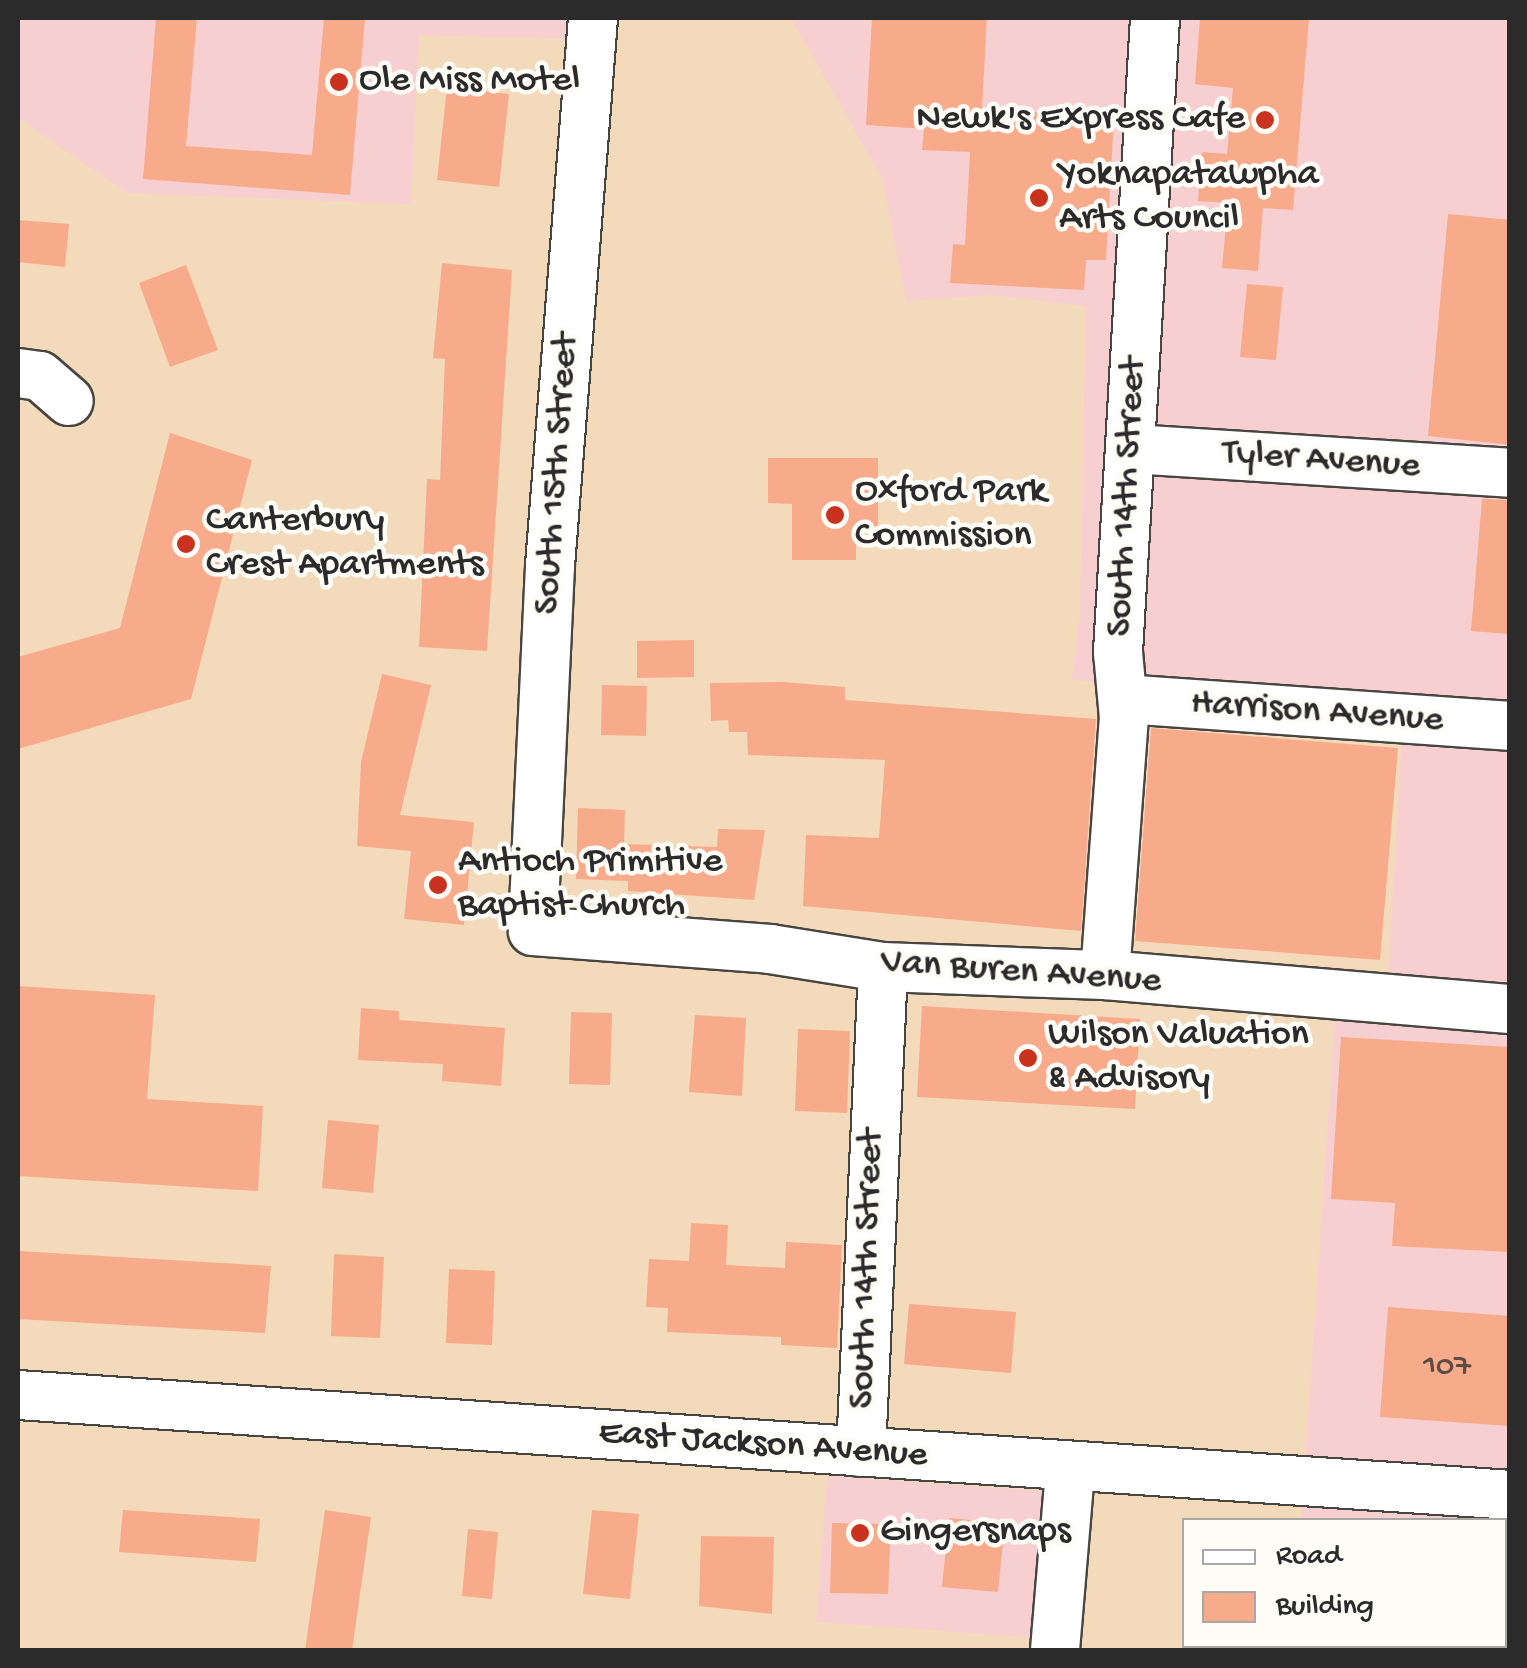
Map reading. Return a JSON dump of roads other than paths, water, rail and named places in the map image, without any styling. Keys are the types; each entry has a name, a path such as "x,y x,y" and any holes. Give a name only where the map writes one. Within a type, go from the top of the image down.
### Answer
{"street":[{"name":"South 15th Street","path":"533,931 550,566 593,18"},
{"name":"South 14th Street","path":"1104,975 1124,699 1118,652 1154,18"},
{"path":"18,373 40,376 69,400"},
{"name":"Tyler Avenue","path":"1132,449 1510,472"},
{"name":"Harrison Avenue","path":"1124,699 1510,726"},
{"name":"Van Buren Avenue","path":"533,931 770,949 884,967 1104,975 1510,1009"},
{"name":"South 14th Street","path":"861,1452 884,967"},
{"name":"East Jackson Avenue","path":"18,1395 861,1452 1070,1470 1320,1503 1510,1495"},
{"path":"1055,1650 1070,1470"}],"place":[{"name":"Ole Miss Motel","path":"339,82"},
{"name":"Newk's Express Cafe","path":"1265,120"},
{"name":"Yoknapatawpha Arts Council","path":"1039,198"},
{"name":"Oxford Park Commission","path":"835,515"},
{"name":"Canterbury Crest Apartments","path":"186,544"},
{"name":"Antioch Primitive Baptist Church","path":"438,885"},
{"name":"Wilson Valuation & Advisory","path":"1028,1058"},
{"name":"Gingersnaps","path":"860,1533"}]}
